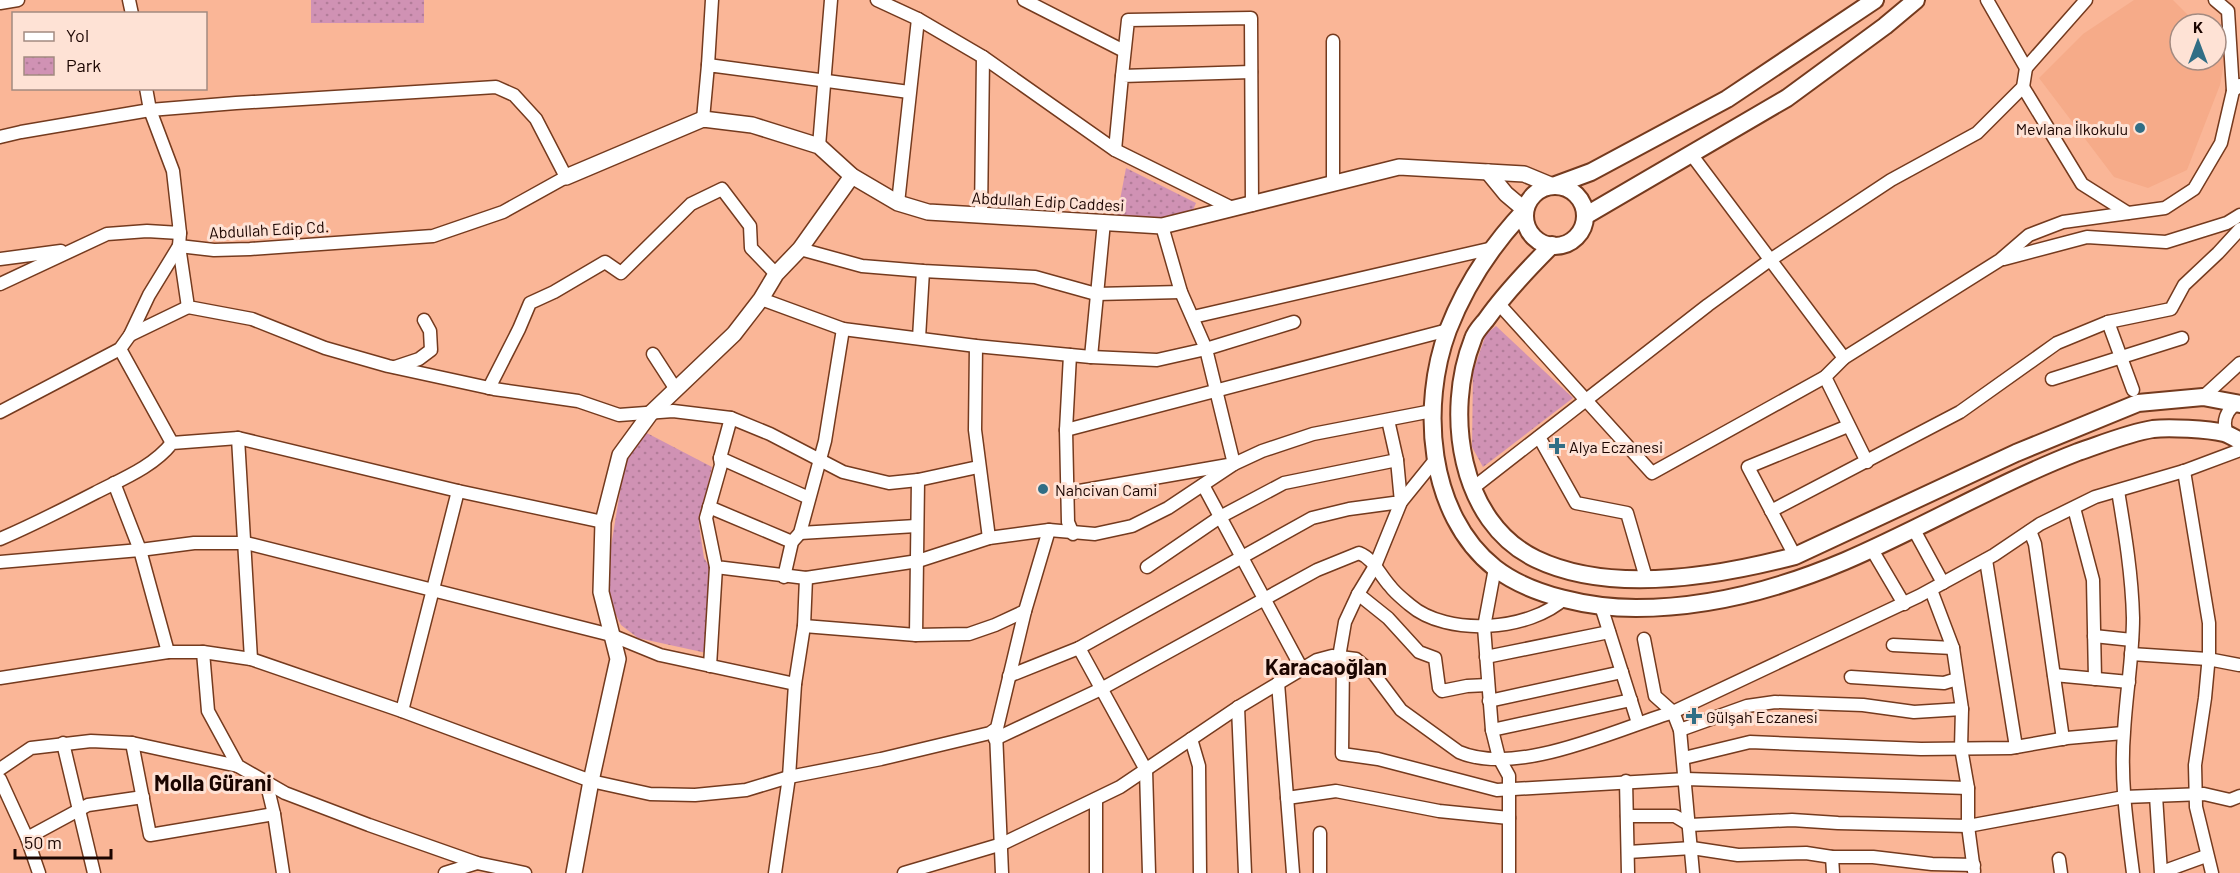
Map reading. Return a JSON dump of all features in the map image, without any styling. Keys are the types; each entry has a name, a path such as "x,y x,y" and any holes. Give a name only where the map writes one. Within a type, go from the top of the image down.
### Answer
{"main road":[{"path":"1875,0 1727,99 1591,172 1544,188 1529,200 1525,210 1493,248 1470,284 1448,330 1438,366 1432,411 1435,460 1448,504 1469,541 1494,568 1544,594 1601,606 1637,608 1712,603 1773,587 1846,560 2045,465 2098,445 2154,429 2206,431 2233,437"},
{"path":"1525,210 1528,229 1542,243 1562,245 1578,234 1585,216 1787,98 1885,26 1916,0"},
{"path":"1553,186 1563,187 1579,198 1585,216"},
{"path":"1552,245 1498,303 1473,337 1460,386 1460,436 1466,468 1486,514 1511,544 1537,559 1570,571 1616,578 1646,578 1728,572 1795,556 2016,453 2138,403 2203,397 2239,404"}],"street":[{"path":"0,3 18,0"},
{"path":"0,137 150,110 496,87 514,95 536,119 566,177 703,118 712,0"},
{"path":"819,146 831,0"},
{"path":"877,0 918,19 982,57 1115,150 1234,209"},
{"path":"1024,0 1124,51"},
{"path":"1987,0 2026,68"},
{"path":"1473,488 1708,305 1770,260 1890,180 1977,134 2023,87 2026,68 2086,0"},
{"path":"1498,303 1652,473 1825,377 1844,358 2000,260 2029,235 2063,222 2165,208 2194,189 2221,143 2236,88 2228,11 2215,0"},
{"path":"1115,150 1128,20 1251,18 1252,205"},
{"path":"898,203 918,19"},
{"path":"2230,39 2240,28"},
{"path":"1333,41 1333,184"},
{"path":"981,215 982,57"},
{"path":"708,65 909,92"},
{"path":"1122,76 1251,72"},
{"path":"2023,87 2082,184 2128,213"},
{"path":"146,90 150,110 173,171 188,307"},
{"name":"Abdullah Edip Caddesi","path":"703,118 752,124 819,146 852,176 898,203 928,212 1162,226 1399,167 1524,174 1553,186"},
{"path":"1691,154 1844,358"},
{"path":"1488,171 1506,194 1525,210"},
{"path":"574,873 591,781 618,659 601,592 603,522 620,455 650,414 734,334 761,299 776,274 800,249 852,176"},
{"name":"Abdullah Edip Cd.","path":"0,284 107,234 147,231 214,250 433,236 503,212 566,177"},
{"path":"489,388 530,303 554,292 604,262 621,273 690,204 722,189 750,226 751,248 776,274"},
{"path":"2000,260 2086,237 2166,242 2227,223 2240,215"},
{"path":"1091,357 1104,222"},
{"path":"1162,226 1181,292 1206,349 1234,464"},
{"path":"1771,511 1960,412 2057,343 2108,322 2171,309 2184,285 2240,229"},
{"path":"0,412 120,349 130,335 179,240"},
{"path":"1193,317 1493,248"},
{"path":"800,249 861,266 923,272 1035,277 1096,294 1181,292"},
{"path":"0,259 73,250"},
{"path":"919,338 923,272"},
{"path":"761,299 843,328 976,346 1091,357 1157,360 1206,349 1294,322"},
{"path":"130,335 188,307 252,319 325,348 394,367 489,388 578,401 619,415 673,411 731,418 770,434 843,472 889,483 918,480 978,467"},
{"path":"394,367 419,359 431,350 430,331 424,320"},
{"path":"2108,322 2133,390"},
{"path":"784,577 825,441 843,328"},
{"path":"1065,430 1448,330"},
{"path":"2052,379 2182,338"},
{"path":"976,346 975,430 989,538"},
{"path":"120,349 172,443"},
{"path":"653,354 675,388"},
{"path":"1070,355 1065,430 1068,522 1073,534"},
{"path":"2203,397 2240,363"},
{"path":"1825,377 1867,462"},
{"path":"2233,437 2224,423 2229,410 2239,404"},
{"path":"716,567 806,578 918,561 989,538 1049,530 1073,534 1095,534 1132,526 1168,508 1234,464 1262,451 1313,434 1432,411"},
{"path":"710,666 716,567 706,518 731,418"},
{"path":"1388,420 1397,460 1401,502"},
{"path":"1795,556 1748,466 1848,426"},
{"path":"1539,437 1576,503 1627,513 1646,578"},
{"path":"238,438 246,543 251,659"},
{"path":"0,539 114,483 162,455 172,443 238,438 458,491 603,522"},
{"path":"904,873 1002,844 1096,799 1146,770 1238,707 1317,660 1332,656 1356,659 1374,674 1401,710 1469,757 1538,756 1609,735 1673,712 1904,604 1986,560 2030,531 2095,497 2184,471 2240,450"},
{"path":"720,458 809,498"},
{"path":"1147,567 1220,517 1284,483 1397,460"},
{"path":"1435,460 1401,502 1375,566 1344,622 1341,657 1342,754 1378,759 1497,790 1686,779 1968,788"},
{"path":"1068,492 1234,464"},
{"path":"2184,471 2209,623 2208,659 2195,765 2196,807 2206,856 2212,873"},
{"path":"916,635 918,480"},
{"path":"114,483 140,550 168,652"},
{"path":"1203,485 1302,669"},
{"path":"402,711 458,491"},
{"path":"2118,491 2131,579 2132,640 2123,733 2124,797 2133,873"},
{"path":"1009,676 1079,648 1312,518 1349,509 1401,502"},
{"path":"710,507 796,537 916,526"},
{"path":"2074,508 2093,580 2095,679"},
{"path":"1913,528 1943,583"},
{"path":"1002,873 996,734 1025,611 1049,530"},
{"path":"2030,531 2035,544 2063,739"},
{"path":"0,562 194,543 246,543 611,635 660,655 795,684"},
{"path":"1871,548 1904,604"},
{"path":"0,678 168,652 203,652 251,659 402,711 591,781 650,794 695,795 746,790 789,777 990,733 996,734 1101,689 1317,570 1359,553 1369,557 1391,587 1413,607 1430,618 1463,626 1484,627 1532,616 1555,608 1565,598"},
{"path":"1986,560 2016,747"},
{"path":"1494,568 1484,627 1492,730 1499,758 1509,776 1509,873"},
{"path":"775,873 789,777 795,684 804,626 806,578"},
{"path":"1628,852 1692,848 1738,855 1806,854 1832,857 1873,857 1974,869 1968,826 1968,788 1961,748 1962,709 1953,648 1931,590"},
{"path":"1358,594 1388,618 1419,652 1435,658 1439,688 1442,691 1488,685"},
{"path":"1601,606 1638,723"},
{"path":"804,626 916,635 969,634 1025,611"},
{"path":"1486,657 1610,632"},
{"path":"2094,636 2132,640"},
{"path":"1644,639 1655,696 1673,712 1680,730 1693,873"},
{"path":"1893,645 1953,648"},
{"path":"1079,648 1146,770 1149,873"},
{"path":"203,652 208,711 238,766"},
{"path":"2131,654 2208,659 2239,665"},
{"path":"1490,701 1622,672"},
{"path":"2054,675 2129,682"},
{"path":"1851,677 1944,683 1957,680"},
{"path":"1278,683 1293,873"},
{"path":"1492,730 1631,700"},
{"path":"1680,730 1747,706 1775,702 1852,705 1914,712 1962,709"},
{"path":"1238,707 1245,873"},
{"path":"1684,758 1750,742 1859,748 2016,747 2063,739 2123,733"},
{"path":"1191,739 1199,766 1200,873"},
{"path":"63,743 93,873"},
{"path":"0,769 31,748 63,743 132,743 238,766 267,785 359,821 477,863 525,873"},
{"path":"132,743 150,835 274,814"},
{"path":"0,779 27,838 39,873"},
{"path":"1626,781 1628,873"},
{"path":"267,785 283,873"},
{"path":"1287,798 1336,791 1439,811 1509,818"},
{"path":"1627,816 1675,816 1690,825 1792,820 1838,824 1968,826 2124,797 2204,794 2230,800 2240,796"},
{"path":"2157,796 2162,872 2206,856"},
{"path":"27,838 88,805 143,797"},
{"path":"1096,799 1096,873"},
{"path":"1320,833 1320,873"},
{"path":"1832,857 1833,873"},
{"path":"2059,859 2061,873"},
{"path":"445,873 477,863"}],"shaded area":[{"name":"Mevlana İlkokulu","path":"2134,0 2173,0 2185,12 2168,12 2168,72 2222,72 2220,85 2187,170 2148,188 2114,177 2039,78 2083,34"}],"green space":[{"path":"311,0 424,0 424,23 311,23"},
{"path":"1126,168 1196,203 1193,210 1163,218 1117,216"},
{"path":"1496,326 1573,398 1483,467 1472,447 1473,372 1486,334"},
{"path":"643,431 712,467 699,525 704,558 714,573 711,654 638,638 621,625 611,605 608,564 626,456"}],"place":[{"name":"Mevlana İlkokulu","path":"2140,128"},
{"name":"Alya Eczanesi","path":"1557,446"},
{"name":"Nahcivan Cami","path":"1043,489"},
{"name":"Gülşah Eczanesi","path":"1694,716"}],"district":[{"name":"Karacaoğlan","path":"1326,666"},
{"name":"Molla Gürani","path":"213,782"}]}
